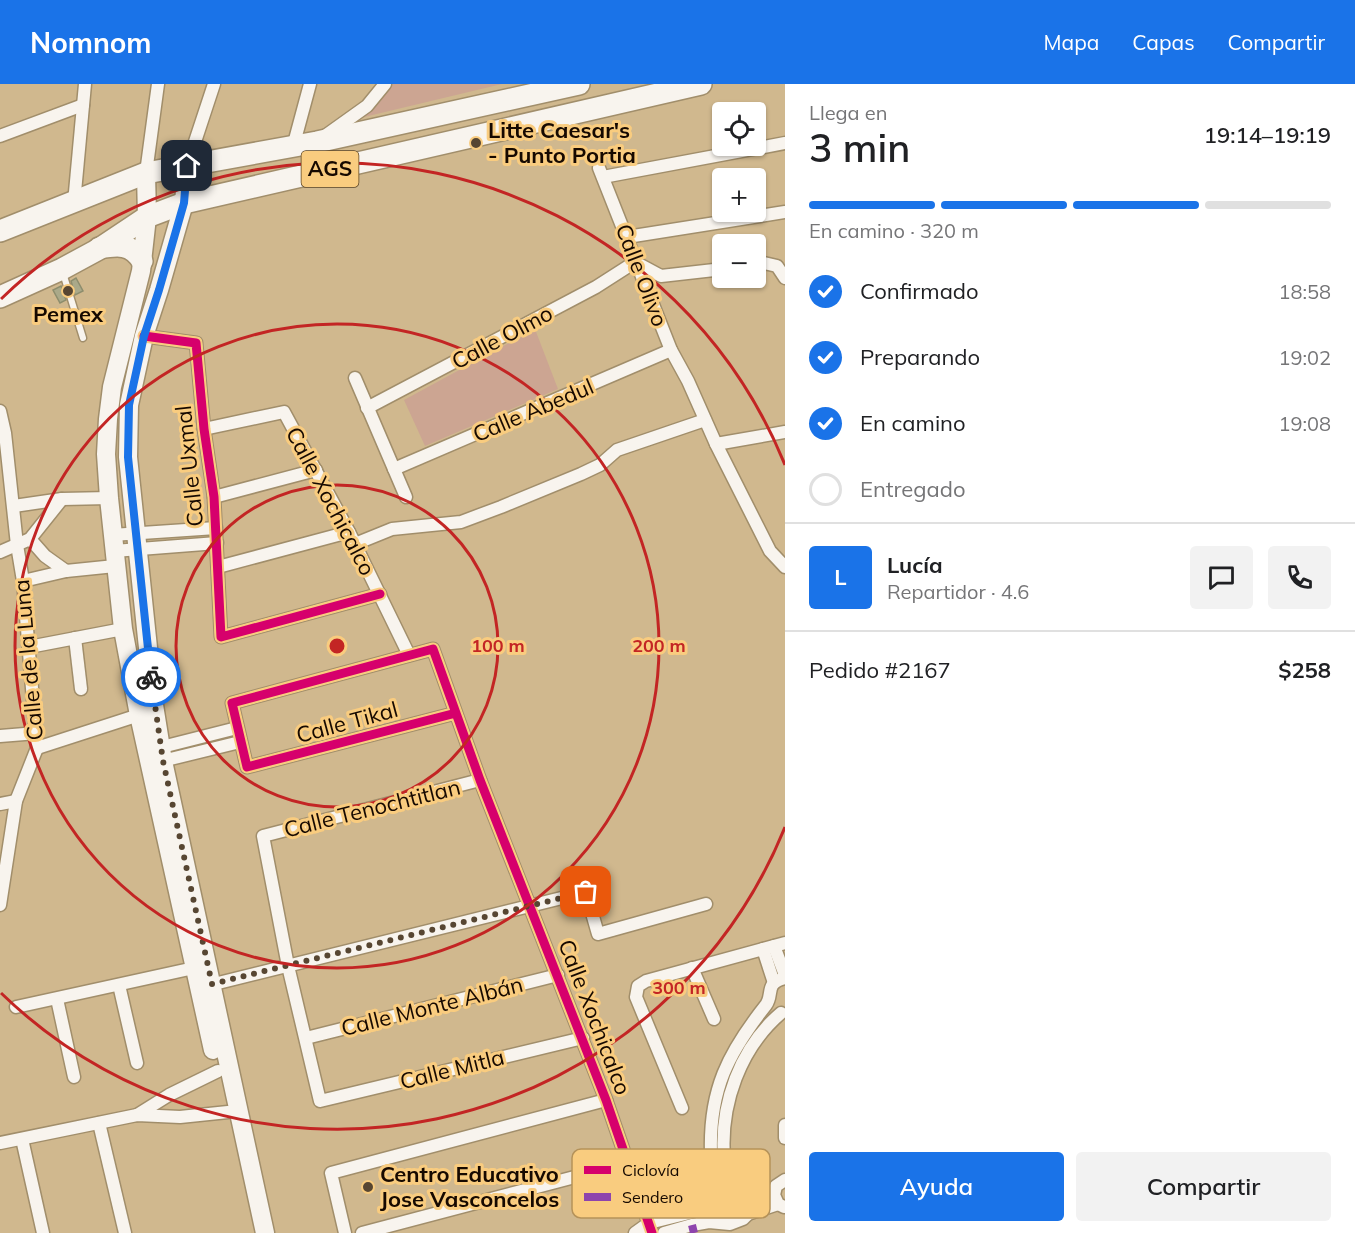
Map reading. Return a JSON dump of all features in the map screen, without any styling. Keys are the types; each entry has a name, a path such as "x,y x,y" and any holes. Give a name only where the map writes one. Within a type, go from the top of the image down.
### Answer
{"highway":[{"name":"AGS","path":"0,231 146,173 293,147 579,84"},
{"name":"AGS","path":"0,297 62,269 99,249 147,217 184,203 701,84"},
{"path":"99,249 118,245 130,248 138,254 142,261"}],"main road":[{"path":"187,166 184,203 144,336 129,405 128,457 154,705 155,756 194,968 205,986 218,1071 253,1233"},
{"path":"146,173 147,217 141,271 112,387 108,419 106,454 114,551 123,629 139,715 155,756 205,986 264,1233"}],"street":[{"path":"74,203 85,84"},
{"path":"146,173 158,84"},
{"path":"187,166 214,84"},
{"path":"293,147 310,84"},
{"path":"317,142 367,106 385,84"},
{"path":"0,136 83,105"},
{"name":"Calle Olivo","path":"783,562 770,551 671,350 601,172 785,143"},
{"path":"627,237 785,212"},
{"path":"635,262 661,276 712,270"},
{"name":"Calle Olmo","path":"367,408 596,287 635,262"},
{"path":"766,263 777,266 785,278"},
{"name":"Calle Uxmal","path":"144,336 196,343 204,429 214,497 221,637 380,594"},
{"name":"Calle Abedul","path":"394,469 671,350"},
{"path":"354,378 406,497"},
{"name":"Calle de la Luna","path":"0,411 5,433 4,463 14,506 23,581 37,748 16,801 0,905"},
{"name":"Calle Xochicalco","path":"204,429 284,412 349,532 409,655 433,649 480,780 583,1038 623,1149"},
{"path":"355,544 392,529 461,522 581,474 600,465 617,450 705,420"},
{"path":"716,444 785,432"},
{"path":"214,497 316,470"},
{"path":"14,506 62,499 109,498"},
{"path":"0,552 30,539 62,499"},
{"path":"23,581 66,571 137,542 216,528"},
{"path":"218,567 349,532"},
{"path":"30,539 45,556 66,571"},
{"path":"137,542 217,543"},
{"path":"29,647 123,629"},
{"path":"75,638 81,689"},
{"path":"155,756 240,742 232,703 409,655"},
{"name":"Calle Tikal","path":"240,742 247,768 456,713"},
{"path":"37,748 139,715"},
{"path":"155,756 237,728"},
{"path":"0,736 36,733"},
{"name":"Calle Tenochtitlan","path":"288,966 263,836 480,780"},
{"path":"0,804 16,801"},
{"path":"205,986 586,892 598,934 706,904"},
{"path":"682,1107 636,997 638,986 646,981 774,946 781,978 768,994 769,1001 776,1010 783,1013 766,1026 742,1061 727,1106 724,1149"},
{"path":"288,966 306,1038"},
{"path":"16,1007 194,968"},
{"path":"692,968 714,1020"},
{"name":"Calle Monte Albán","path":"306,1038 558,975"},
{"path":"119,985 136,1063"},
{"path":"57,999 74,1077"},
{"path":"711,1149 717,1092 724,1070 740,1039 769,1001"},
{"name":"Calle Mitla","path":"306,1038 320,1101 583,1038"},
{"path":"137,1115 169,1095 218,1071"},
{"path":"345,1233 331,1173 606,1100"},
{"path":"0,1143 137,1115 180,1117 228,1112"},
{"path":"99,1123 125,1233"},
{"path":"785,1126 785,1138"},
{"path":"22,1139 43,1233"},
{"path":"362,1233 572,1178"},
{"path":"782,1205 774,1195 774,1190 778,1183 785,1180"},
{"path":"770,1191 774,1190"},
{"path":"635,1233 679,1218"},
{"path":"718,1218 719,1223"},
{"path":"664,1233 709,1222 730,1224 744,1218"}],"lane":[{"path":"62,269 83,338"}],"shaded area":[{"path":"393,84 502,84 360,118"},
{"path":"535,329 558,389 425,446 404,400"}],"building":[{"path":"76,278 83,291 75,295 71,281"},
{"path":"61,286 66,300 60,303 53,290"}],"marked path":[{"path":"692,1225 694,1233"}],"cycle path":[{"path":"144,336 196,343 204,429 214,497 221,637 380,594"},
{"path":"433,649 456,713 247,767 232,703 433,649"},
{"path":"456,713 623,1149"},
{"path":"647,1218 652,1233"}],"way so far":[{"path":"151,677 163,761 212,984 586,892"}],"place":[{"name":"Litte Caesar's - Punto Portia","path":"476,143"},
{"name":"Pemex","path":"68,291"},
{"name":"Centro Educativo Jose Vasconcelos","path":"368,1187"}],"route":[{"path":"151,677 128,457 129,405 144,336 184,203 187,166"}]}
